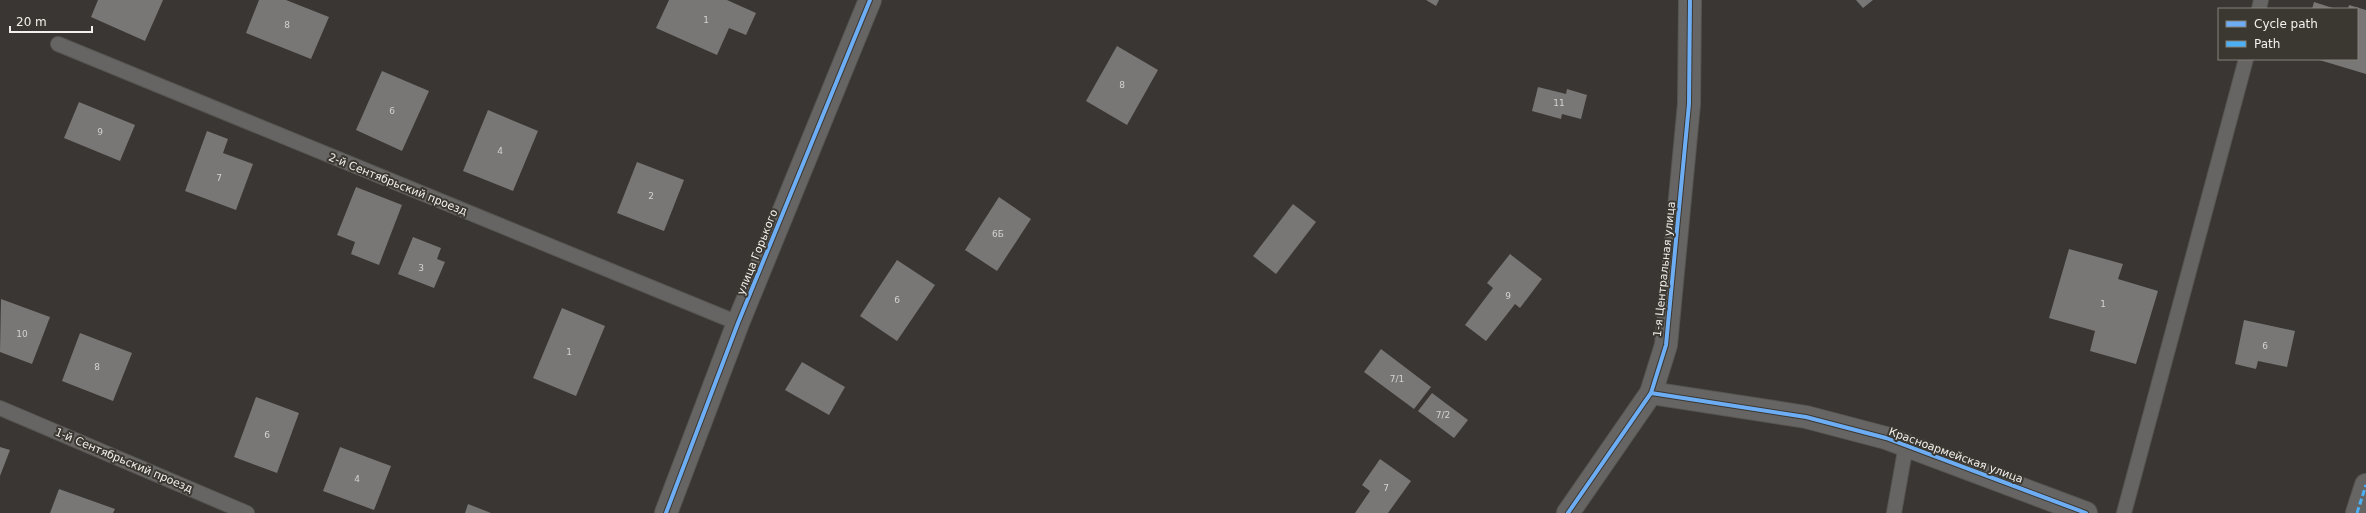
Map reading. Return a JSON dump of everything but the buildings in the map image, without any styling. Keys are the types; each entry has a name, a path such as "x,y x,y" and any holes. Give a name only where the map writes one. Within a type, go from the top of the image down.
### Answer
{"street":[{"name":"улица Горького","path":"666,513 738,323 870,0"},
{"name":"1-я Центральная улица","path":"1568,513 1651,393 1666,345 1689,104 1690,0"},
{"name":"Красноармейская улица","path":"1651,393 1806,417 1886,438 2063,509 2086,513"},
{"path":"2357,513 2366,486"}],"lane":[{"name":"2-й Сентябрьский проезд","path":"58,44 738,323"},
{"path":"2124,513 2246,60"},
{"name":"1-й Сентябрьский проезд","path":"0,408 247,513"},
{"path":"1894,513 1906,445"}],"marked path":[{"path":"2357,513 2366,485"}],"cycle path":[{"path":"666,513 738,323 870,0"},
{"path":"1568,513 1651,393 1666,345 1689,104 1690,0"},
{"path":"1651,393 1806,417 1886,438 2086,513"}]}
